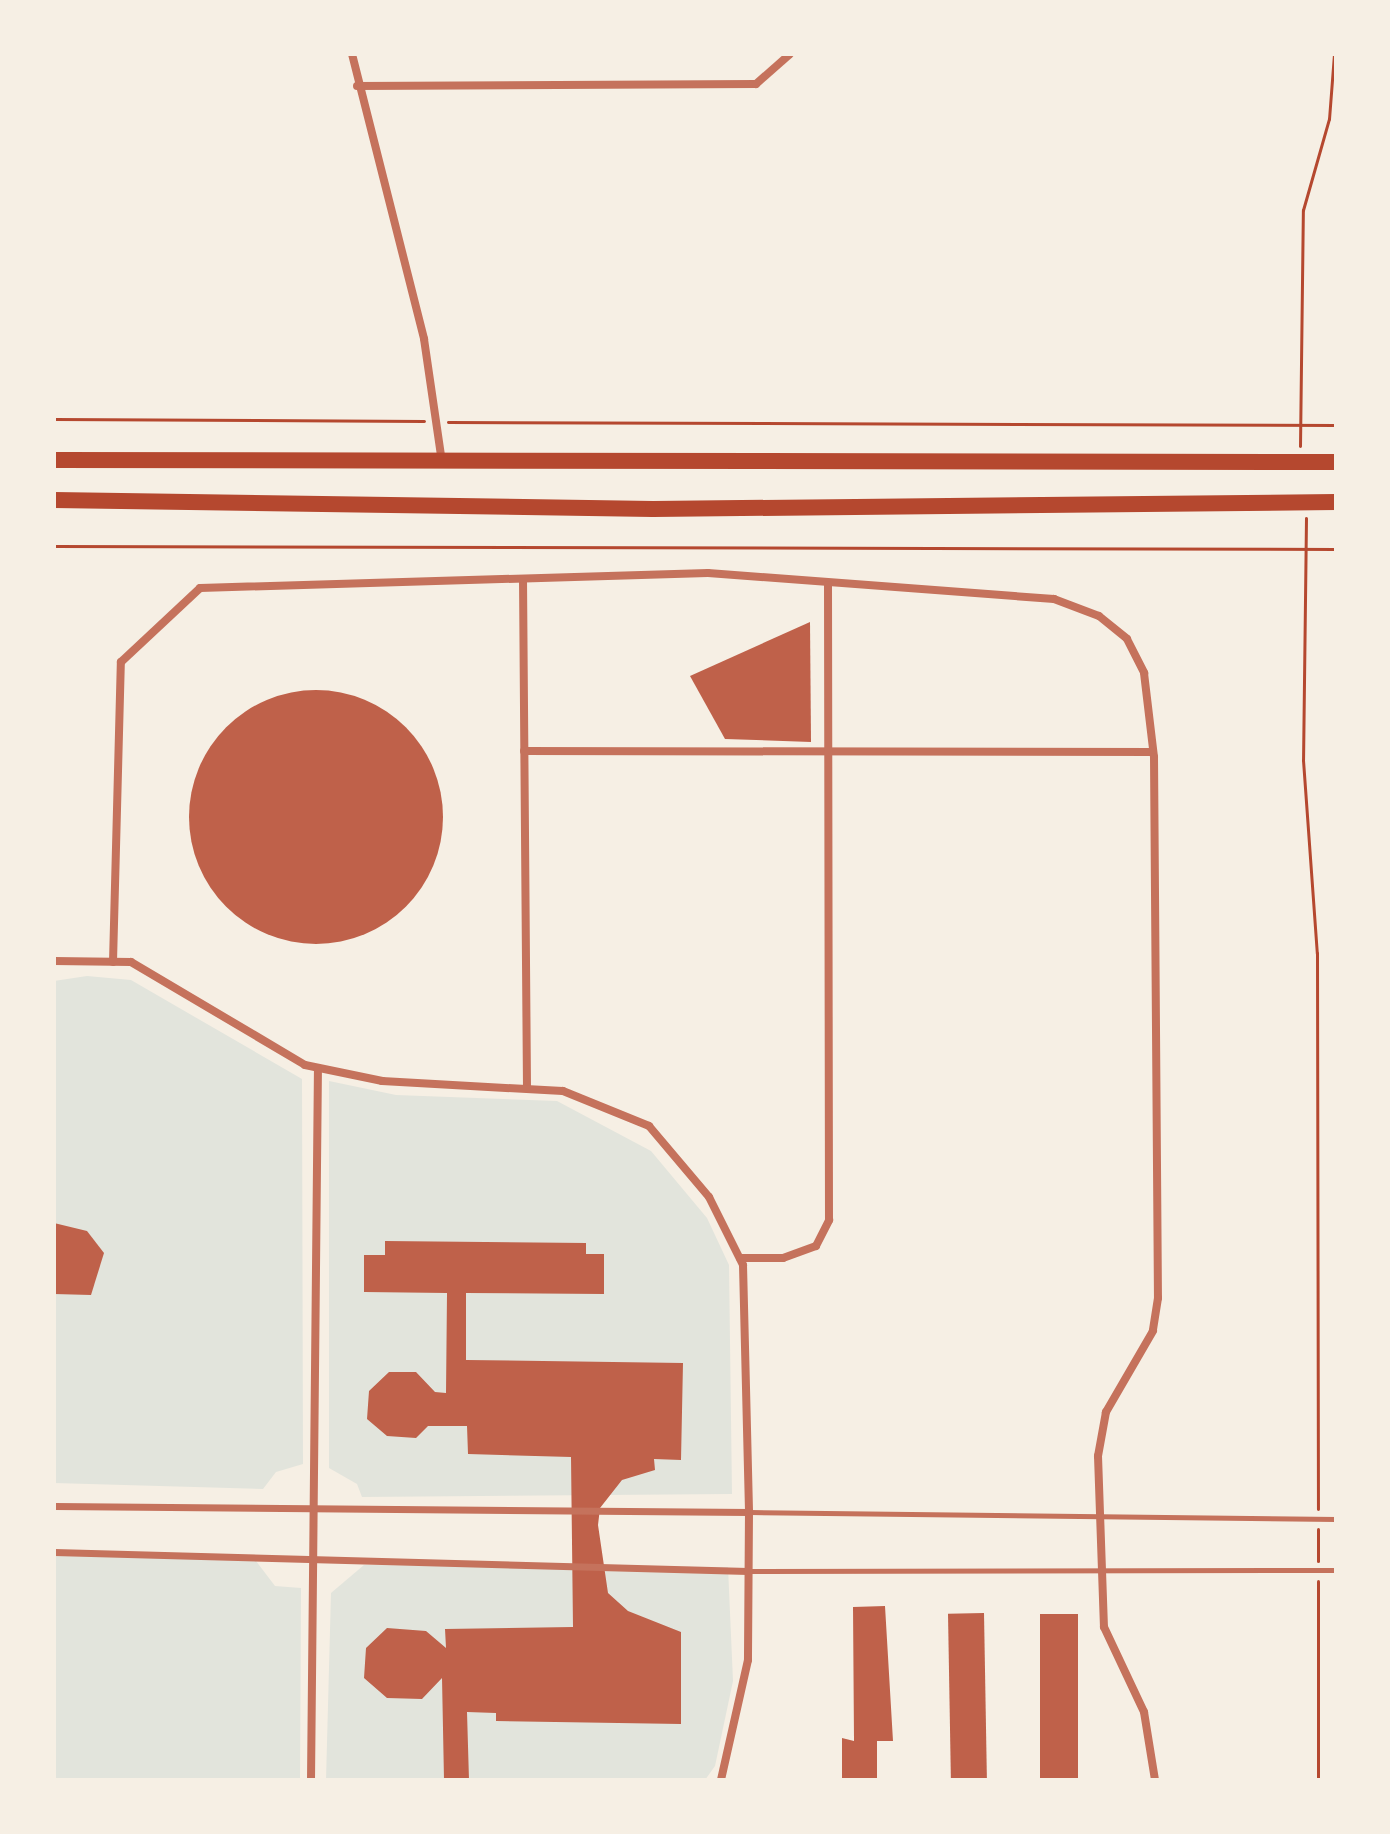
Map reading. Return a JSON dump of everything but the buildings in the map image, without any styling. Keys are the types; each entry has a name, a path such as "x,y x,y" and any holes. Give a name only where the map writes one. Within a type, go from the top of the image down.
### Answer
{"main road":[{"path":"54,460 1336,462"},
{"path":"54,500 653,509 1336,502"}],"street":[{"path":"352,54 357,86 424,339 442,462"},
{"path":"357,86 756,84 790,54"},
{"path":"113,962 121,662 176,603 200,588 708,573 828,585 1054,599 1099,616 1127,639 1144,673 1153,752 1158,1298 1153,1331 1106,1412 1099,1515 1104,1627 1144,1712 1155,1780"},
{"path":"523,579 527,1088"},
{"path":"740,1258 783,1258 816,1246 829,1220 828,585"},
{"path":"524,751 830,755 1153,752"},
{"path":"54,961 131,962 318,1068 382,1081 563,1091 649,1126 709,1197 740,1258 749,1512 748,1660 721,1780"},
{"path":"311,1780 318,1068"},
{"path":"54,1506 749,1512"},
{"path":"54,1552 314,1554 748,1571"}],"lane":[{"path":"749,1512 1336,1519"},
{"path":"748,1571 1100,1574 1238,1565 1336,1570"}],"path":[{"path":"1302,462 1298,426 1303,210 1329,119 1334,54"},
{"path":"54,419 1336,425"},
{"path":"1305,502 1309,549 1303,760 1317,953 1318,1780"},
{"path":"54,546 1336,549"}],"shaded area":[{"path":"87,976 131,980 302,1079 303,1464 276,1472 263,1489 54,1483 54,981"},
{"path":"329,1081 396,1095 557,1101 651,1151 707,1218 729,1265 732,1494 362,1497 357,1484 329,1468"},
{"path":"54,1553 256,1561 275,1586 301,1588 300,1780 54,1780"},
{"path":"364,1565 728,1567 733,1681 715,1766 705,1780 326,1780 331,1593"}]}
